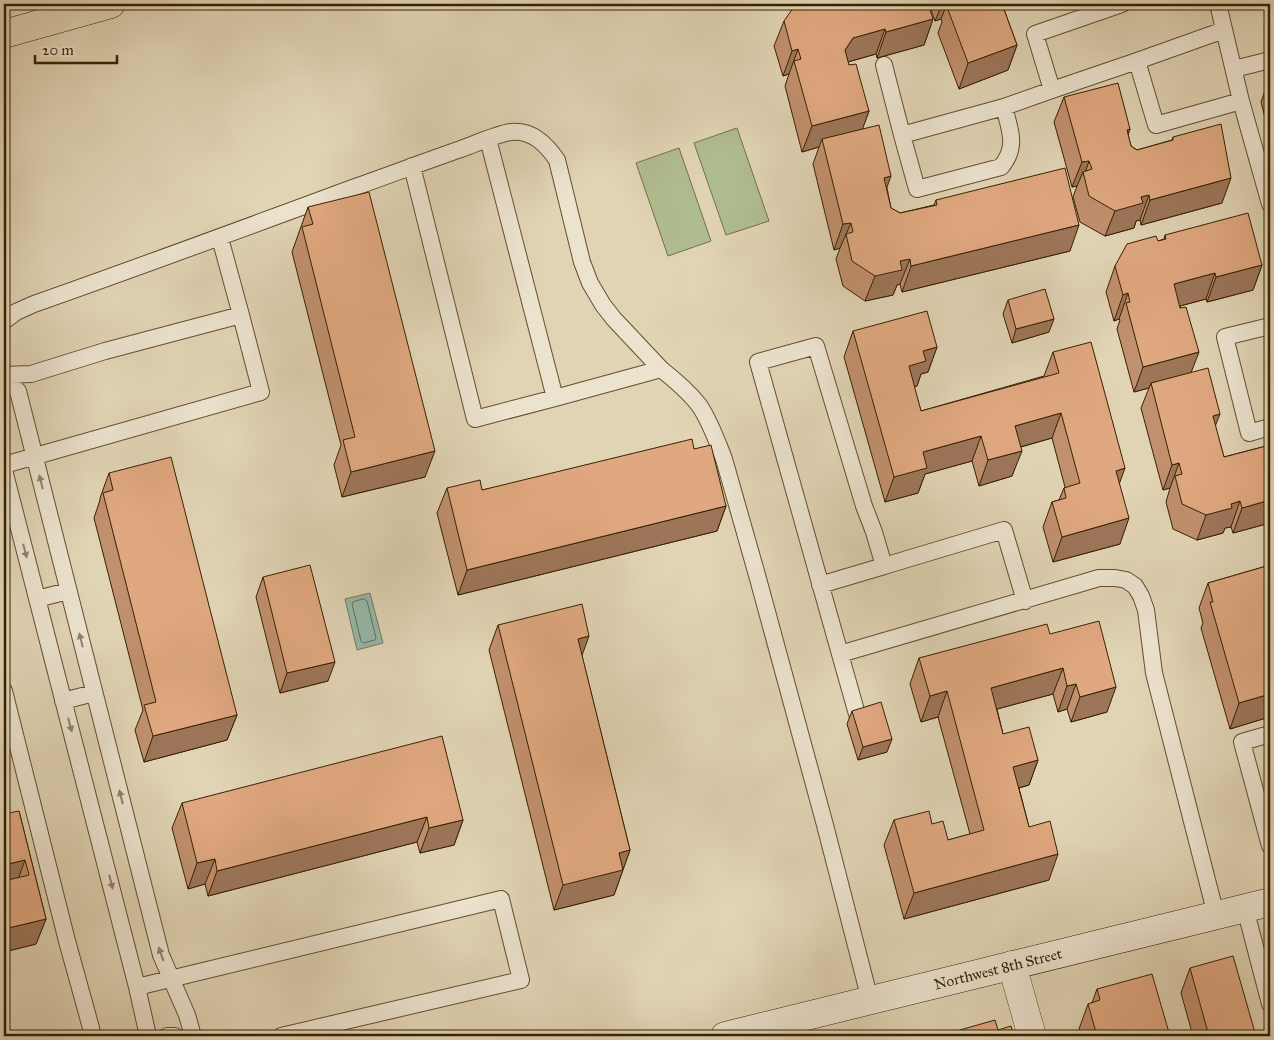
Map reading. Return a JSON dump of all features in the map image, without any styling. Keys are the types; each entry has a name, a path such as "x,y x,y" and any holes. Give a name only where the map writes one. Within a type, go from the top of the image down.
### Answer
{"highway":[{"path":"4,34 111,4"}],"street":[{"name":"Northwest 8th Street","path":"725,1036 792,1028 870,1000 1258,905"},
{"path":"1012,965 1032,1036"}],"lane":[{"path":"1052,90 1035,34 1122,4"},
{"path":"1218,4 1241,101 1270,204"},
{"path":"902,135 1004,107 1224,30"},
{"path":"1234,69 1270,60"},
{"path":"1136,61 1156,125 1241,101"},
{"path":"884,65 917,189 1001,167 1007,160 1012,139 1004,107"},
{"path":"4,321 16,312 34,304 220,238 488,139 512,132 527,134 541,140 557,160 582,262 590,284 614,319 661,369 682,386 699,405 709,422 724,459 820,806 870,1000"},
{"path":"488,139 554,398"},
{"path":"412,166 475,419 661,369"},
{"path":"4,465 261,392 220,238"},
{"path":"4,375 31,374 105,351 241,315"},
{"path":"1270,326 1225,337 1249,433 1270,427"},
{"path":"857,714 758,362 816,346 884,566"},
{"path":"4,380 18,391 161,955 187,1015 193,1036"},
{"path":"4,470 148,1036"},
{"path":"820,585 1004,530 1025,601"},
{"path":"840,654 1099,578 1126,580 1135,586 1146,610 1154,673 1216,916"},
{"path":"37,599 68,591"},
{"path":"4,691 92,1036"},
{"path":"64,701 94,693"},
{"path":"1270,734 1242,742 1270,846"},
{"path":"137,987 501,899 521,980 281,1036"},
{"path":"1258,905 1270,1004"},
{"path":"167,1036 175,1036"}],"shaded area":[{"path":"737,128 769,221 726,235 694,143"},
{"path":"679,148 711,241 668,256 636,163"}],"water":[{"path":"370,593 383,643 357,650 345,599"}],"building":[{"path":"796,4 928,4 933,19 886,32 885,29 853,38 845,50 849,65 856,64 869,111 812,126 794,61 801,59 798,49 792,51 784,21"},
{"path":"954,4 1002,4 1017,45 968,63 947,7"},
{"path":"1118,83 1130,129 1127,130 1131,146 1137,150 1173,140 1173,137 1221,124 1231,178 1150,200 1149,195 1141,197 1143,203 1115,211 1089,196 1083,172 1092,169 1089,161 1082,162 1064,97"},
{"path":"879,125 891,176 884,178 891,208 900,213 937,205 936,200 1065,168 1079,225 911,266 910,259 900,261 902,270 875,276 852,261 846,234 853,232 851,223 843,224 822,139"},
{"path":"369,192 435,451 351,472 343,440 355,437 302,227 313,224 308,207"},
{"path":"1248,213 1262,265 1216,277 1215,273 1174,284 1180,308 1186,307 1199,352 1143,367 1126,303 1130,302 1128,293 1123,295 1115,266 1127,244 1156,236 1158,241 1166,239 1165,235"},
{"path":"1045,289 1054,319 1016,329 1008,300"},
{"path":"927,311 937,347 923,351 926,361 909,366 921,411 1059,373 1053,352 1091,342 1125,468 1116,471 1129,518 1062,537 1052,502 1066,498 1064,488 1080,483 1061,413 1015,426 1022,451 988,460 981,436 923,452 927,468 894,477 853,331"},
{"path":"1208,368 1220,414 1213,416 1224,457 1270,445 1270,500 1242,508 1240,501 1231,504 1232,508 1206,515 1182,504 1175,476 1182,474 1179,463 1172,465 1151,383"},
{"path":"692,439 694,449 711,445 726,506 467,570 447,488 480,480 482,490"},
{"path":"171,457 237,715 153,736 144,705 156,702 103,493 113,490 109,473"},
{"path":"310,565 335,662 287,673 263,577"},
{"path":"1270,565 1270,694 1239,703 1210,602 1213,602 1208,583"},
{"path":"582,604 589,636 578,639 630,850 619,853 623,870 563,885 498,625"},
{"path":"1099,621 1116,687 1080,697 1076,684 1067,686 1063,668 991,688 1003,734 1029,727 1038,760 1013,767 1029,827 1050,821 1058,854 914,893 894,820 929,811 932,824 943,821 948,840 984,830 947,691 930,696 919,658 1047,624 1050,634"},
{"path":"881,702 892,739 863,747 852,711"},
{"path":"442,736 463,820 429,828 427,817 217,871 215,859 197,863 182,803"},
{"path":"19,811 46,919 4,929 4,881 29,875 25,860 4,865 4,814"},
{"path":"1233,956 1256,1036 1209,1036 1190,968"},
{"path":"1152,974 1170,1036 1097,1036 1088,1004 1100,1000 1097,989"},
{"path":"995,1020 998,1030 1011,1026 1014,1036 939,1036"}]}
